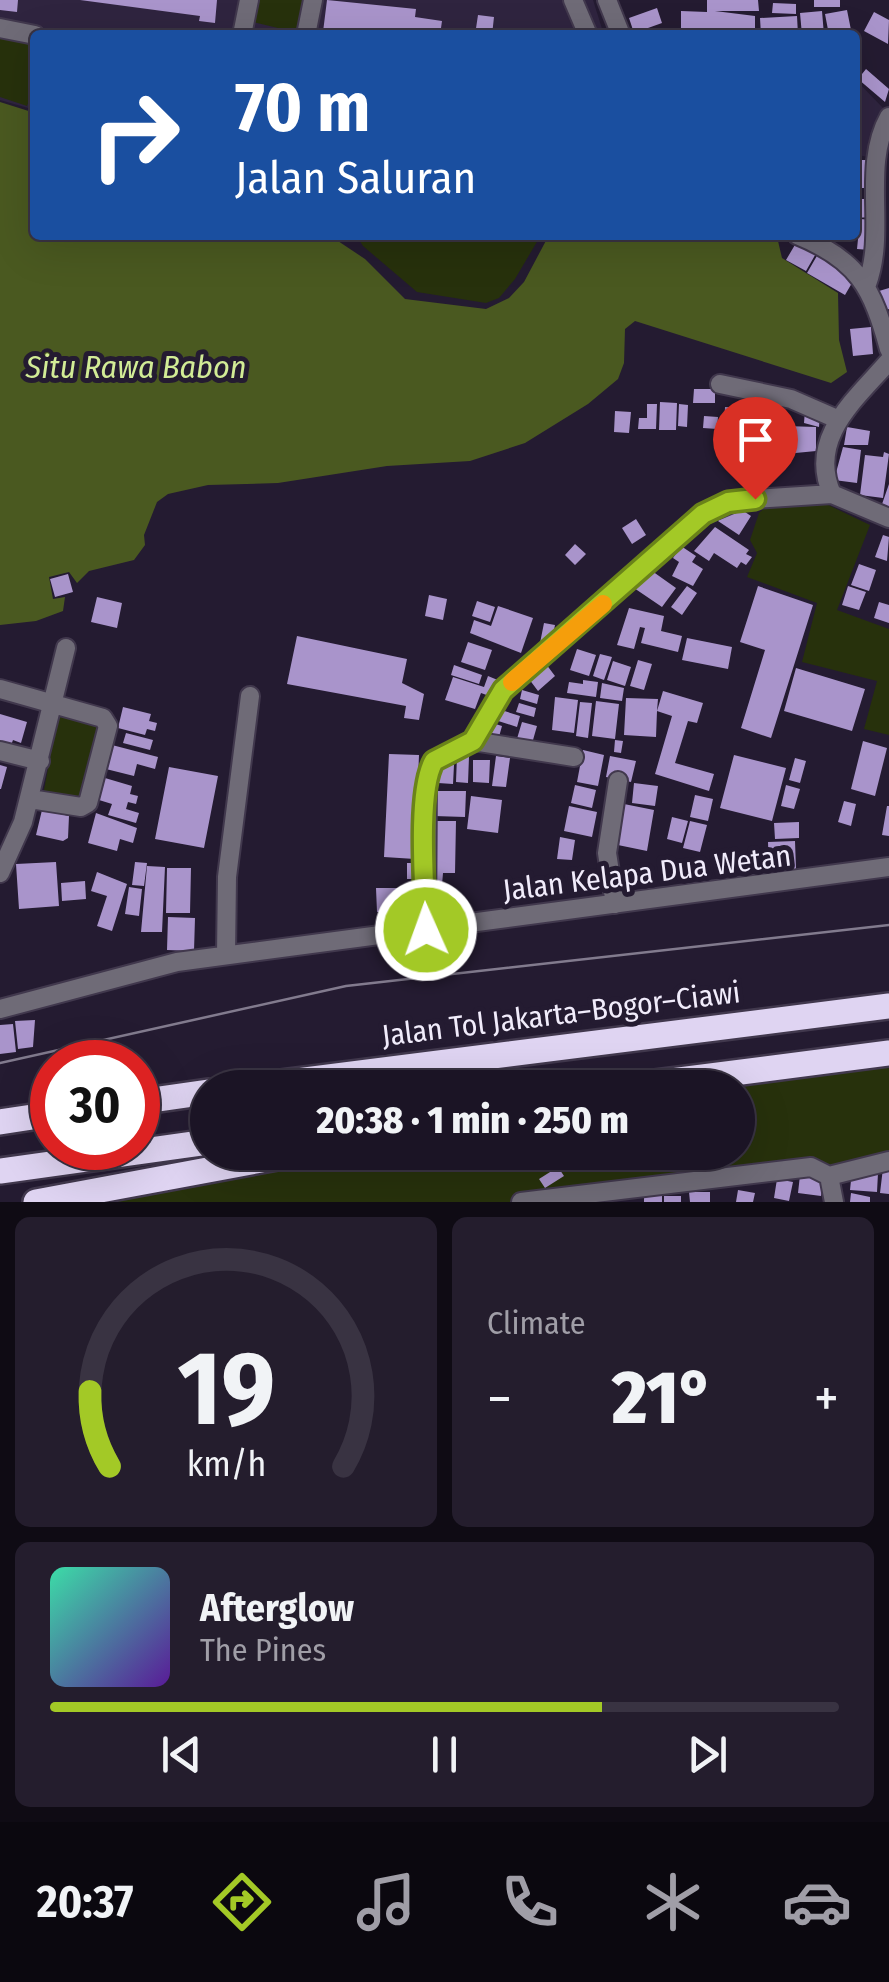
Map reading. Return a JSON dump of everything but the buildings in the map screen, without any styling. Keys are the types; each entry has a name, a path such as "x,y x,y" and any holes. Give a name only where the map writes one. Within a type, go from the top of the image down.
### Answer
{"highway":[{"name":"Jalan Tol Jakarta–Bogor–Ciawi","path":"382,1070 889,1006"},
{"path":"755,1070 889,1053"},
{"path":"160,1099 190,1095"},
{"path":"0,1122 30,1117"},
{"path":"0,1170 190,1144"},
{"path":"36,1202 208,1170"}],"street":[{"path":"247,30 249,0"},
{"path":"307,30 313,0"},
{"path":"573,0 586,30"},
{"path":"607,0 619,30"},
{"path":"0,28 30,34"},
{"path":"867,284 876,253 879,144 889,117"},
{"path":"808,240 840,256 867,284 889,349"},
{"path":"832,494 826,457 837,420 889,361"},
{"path":"720,384 791,399 837,420"},
{"path":"755,499 757,435"},
{"path":"426,930 428,771 434,761 473,741 503,690 690,525 728,502 832,494 889,518"},
{"path":"0,873 16,846 30,799 56,704 66,648"},
{"path":"0,689 107,720 104,749 85,806 30,799"},
{"path":"226,956 227,878 250,696"},
{"path":"473,741 574,757"},
{"path":"0,752 40,760"},
{"path":"614,904 608,852 618,781"},
{"name":"Jalan Kelapa Dua Wetan","path":"0,1010 136,971 226,956 889,867"},
{"path":"829,1176 889,1160"},
{"path":"521,1202 800,1167 817,1168 829,1176 834,1202"}],"shaded area":[{"path":"0,0 593,0 602,30 30,30 30,109 0,100"},
{"path":"257,0 307,0 300,30 253,22"},
{"path":"0,33 30,39 27,106 0,97"},
{"path":"860,84 883,108 867,157 860,155"},
{"path":"359,240 538,240 515,279 499,298 486,303 417,292"},
{"path":"824,503 870,525 837,610 889,629 889,735 864,729 877,681 802,662 817,603 747,577 757,553 750,540 759,513 769,504"},
{"path":"58,716 98,724 83,802 43,795"},
{"path":"889,1053 889,1161 826,1172 522,1202 28,1202 207,1170 755,1170 752,1070"}],"water":[{"name":"Situ Rawa Babon","path":"0,102 30,111 30,240 336,240 365,259 405,299 486,309 509,298 524,282 546,240 775,240 782,258 838,293 839,340 847,372 831,383 635,321 625,329 624,363 618,379 588,404 525,443 470,461 387,466 278,483 208,485 168,494 157,502 144,535 145,545 134,560 89,571 77,583 69,572 49,577 53,599 65,597 63,611 36,621 0,625"}],"tram line":[{"path":"0,1063 346,986 889,925"}],"slow traffic":[{"path":"512,682 603,604"}],"route":[{"path":"426,930 427,777 434,761 473,741 503,690 703,514 728,502 755,499"}]}
